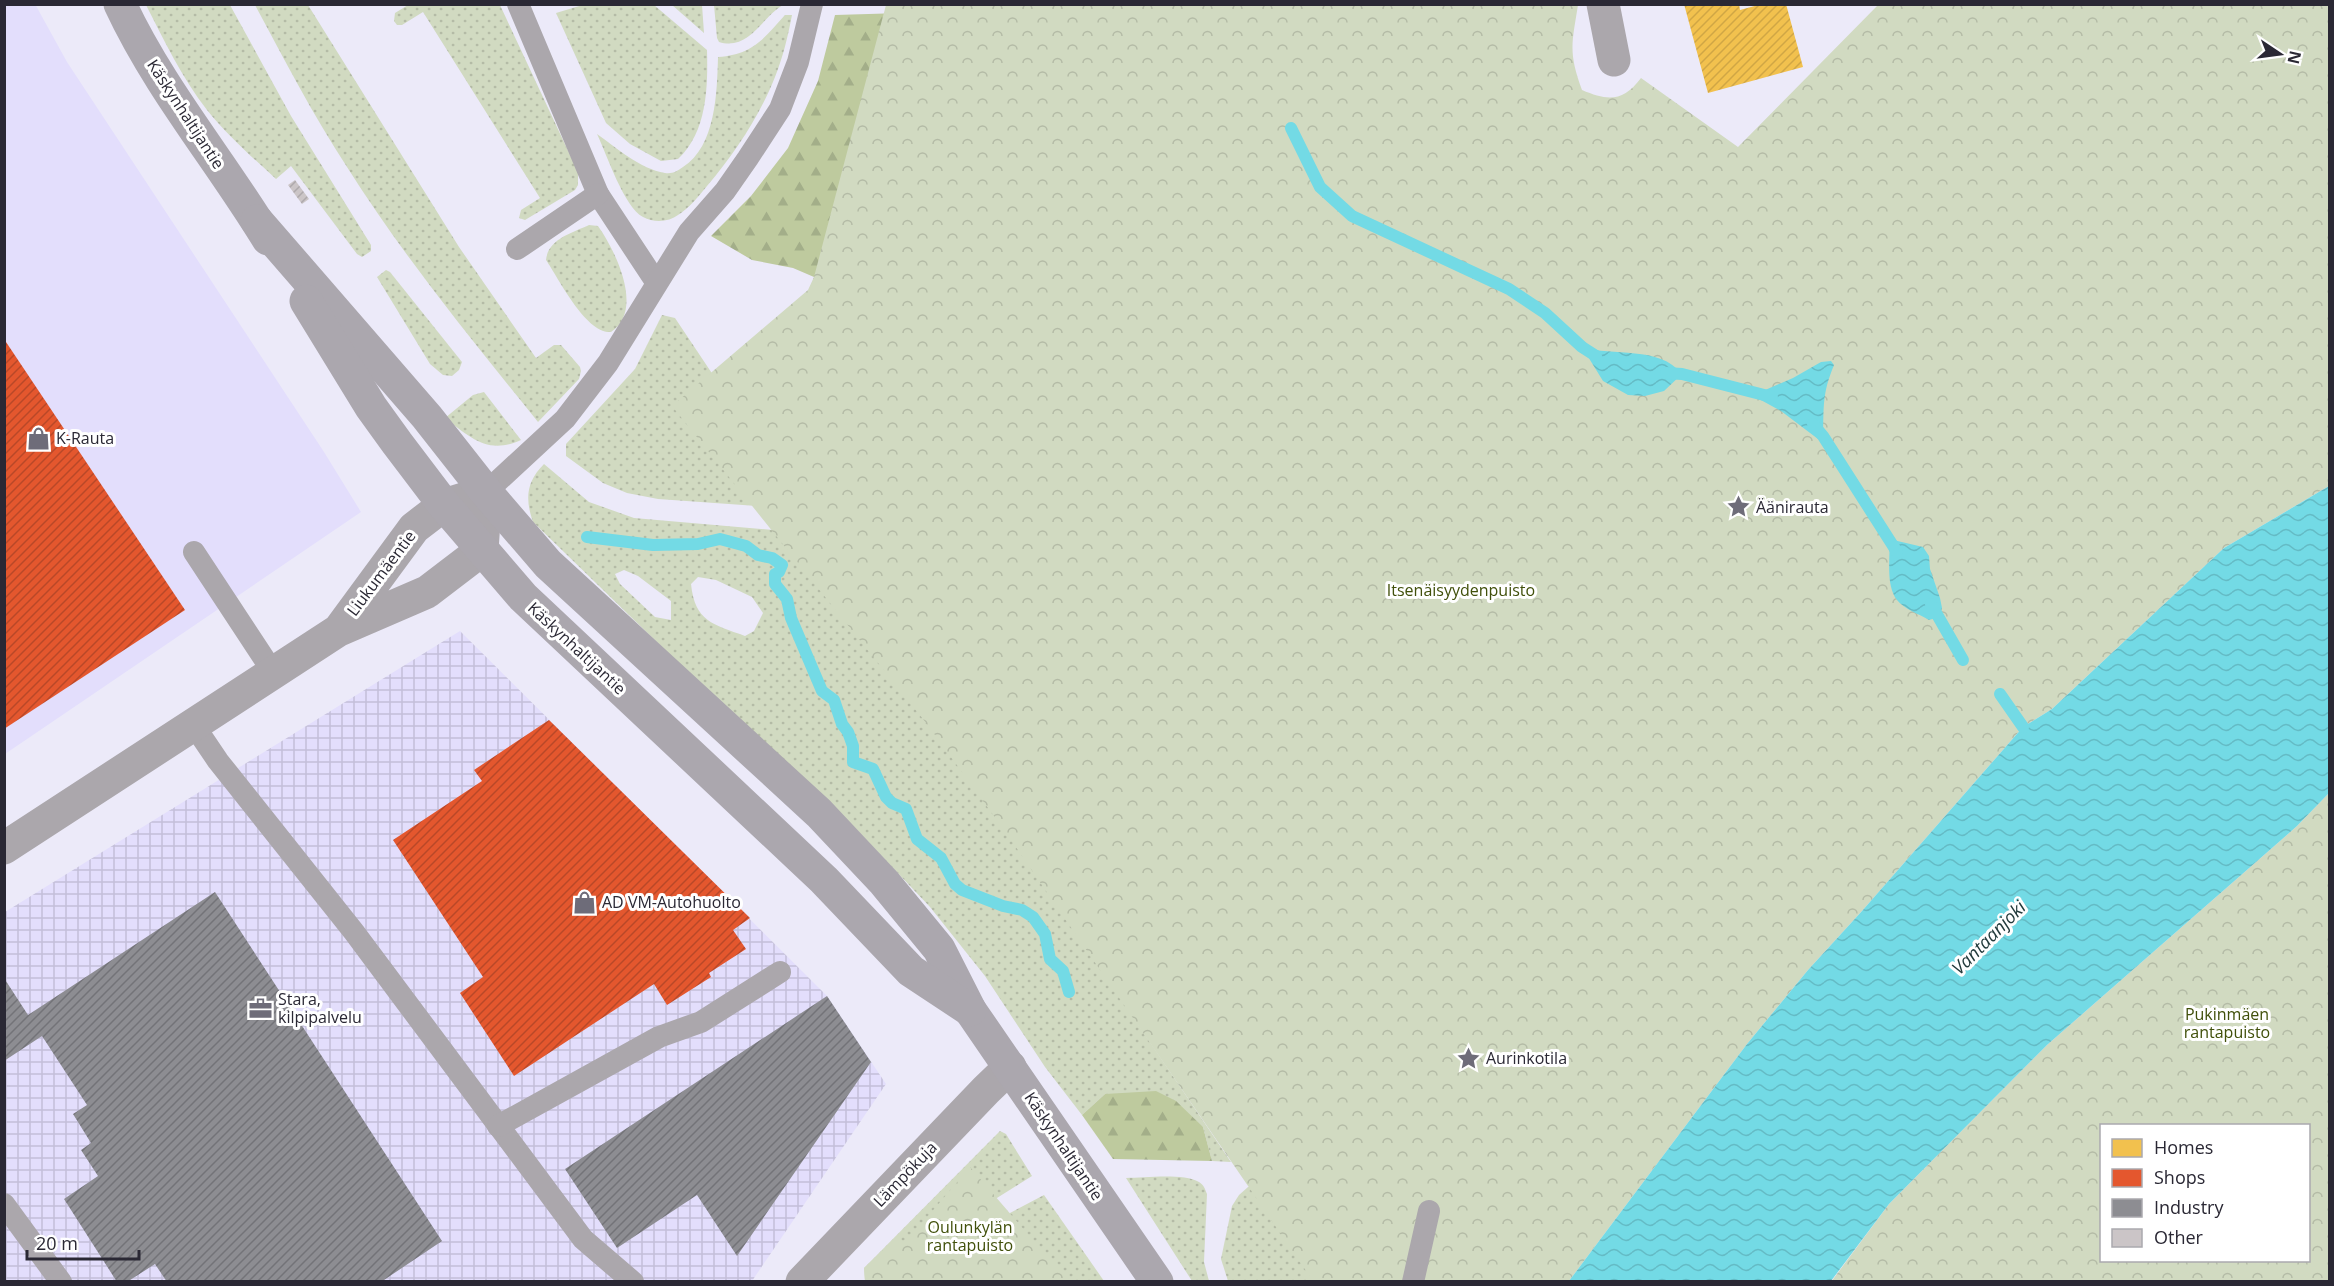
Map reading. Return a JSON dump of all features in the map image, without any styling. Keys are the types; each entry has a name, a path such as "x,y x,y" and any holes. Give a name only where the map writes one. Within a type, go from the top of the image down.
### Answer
{"main road":[{"name":"Käskynhaltijantie","path":"120,4 130,25 200,139 257,220 371,407 444,505 523,597 824,880 911,971 970,1010"},
{"name":"Käskynhaltijantie","path":"257,220 427,417 486,492 548,564 819,813 884,882 939,949 970,1010 1157,1281"}],"street":[{"path":"1603,4 1614,60"},
{"path":"482,549 486,492"},
{"name":"Liukumäentie","path":"339,630 414,528 444,505 486,492"},
{"name":"Liukumäentie","path":"4,848 339,630 427,592 482,549"},
{"name":"Lämpökuja","path":"802,1281 986,1090 1010,1068"}],"lane":[{"path":"518,4 598,194 656,282"},
{"path":"486,492 565,419 608,363 689,232 725,191 780,109 798,62 812,4"},
{"path":"517,249 598,194"},
{"path":"194,552 273,672"},
{"path":"193,724 218,761 354,932 583,1239 633,1281"},
{"path":"498,1126 659,1037 701,1022 780,972"},
{"path":"4,1204 61,1281"},
{"path":"1413,1281 1429,1211"}],"shaded area":[{"path":"35,4 67,62 324,452 361,512 5,754 4,5"},
{"path":"460,631 827,996 886,1084 752,1281 5,1282 5,912"}],"green space":[{"path":"586,4 654,5 707,50 704,108 695,136 678,159 661,161 630,144 606,123 556,13"},
{"path":"714,4 783,5 747,37 739,42 730,43 719,42 717,38"},
{"path":"1117,4 821,280 793,268 752,260 711,236 751,196 788,148 818,81 835,15 1107,7"},
{"path":"146,5 230,5 291,116 371,245 371,251 362,257 357,254 291,166 276,179 223,128 189,85"},
{"path":"255,5 308,5 459,247 536,358 554,345 561,345 580,367 579,379 538,422 391,233 322,127"},
{"path":"408,5 500,5 578,172 578,185 575,190 525,220 519,218 521,210 540,198 423,12 402,25 397,25 394,21 395,13"},
{"path":"672,5 702,5 704,33"},
{"name":"Itsenäisyydenpuisto","path":"886,5 1578,5 1572,48 1582,90 1600,96 1615,97 1628,92 1641,78 1738,147 1878,5 2329,5 2329,486 2224,548 2052,709 2023,727 1808,970 1747,1044 1569,1281 1313,1281 1007,834 927,724 672,406 808,290 814,277"},
{"path":"785,15 792,15 778,69 762,106 737,148 701,194 682,212 661,221 643,217 629,203 597,134 629,157 656,171 673,173 679,170 694,158 708,132 715,102 718,57 741,53 757,44"},
{"path":"589,225 598,226 605,237 619,264 624,280 626,310 621,322 611,332 592,324 583,315 546,260 551,247 556,242"},
{"path":"386,270 390,272 462,362 459,370 452,376 443,375 430,364 377,277"},
{"path":"662,315 675,318 794,496 785,508 658,499 627,493 603,483 566,456 566,444 635,369"},
{"path":"484,392 521,440 499,446 489,445 472,438 445,418 473,395"},
{"path":"544,464 589,502 634,518 785,531 810,539 1231,1162 1212,1161 1203,1127 1105,1094 1082,1115 1045,1067 985,976 930,907 855,828 730,713 533,522 528,498 530,484","holes":["624,570 638,576 671,601 671,620 655,617 620,584 615,574","698,577 716,580 752,597 763,613 754,631 745,636 715,624 701,614 693,597 691,584"]},
{"name":"Pukinmäen rantapuisto","path":"2329,793 2329,1281 1831,1282 1889,1204 2047,1045 2297,826"},
{"path":"1156,1091 1176,1101 1203,1127 1212,1161 1113,1159 1082,1115 1105,1094"},
{"path":"1000,1131 1006,1134 1032,1176 865,1281 864,1268"},
{"name":"Oulunkylän rantapuisto","path":"970,1167 1068,1281 865,1281 864,1268 895,1239 905,1243"},
{"path":"1126,1178 1184,1178 1192,1179 1203,1186 1207,1194 1204,1262 1209,1281 1192,1281"},
{"path":"1274,1186 1393,1281 1228,1281 1221,1259 1232,1206 1248,1187"},
{"path":"1044,1195 1104,1281 937,1282 1010,1213"}],"water":[{"path":"1582,347 1648,355 1672,365 1682,374 1664,391 1645,396 1628,395 1603,381"},
{"path":"1831,361 1834,365 1826,392 1823,436 1818,439 1781,411 1759,399 1756,394 1793,378 1821,362"},
{"name":"Vantaanjoki","path":"2329,486 2329,793 2297,826 2047,1045 1889,1204 1831,1281 1569,1281 1747,1044 1808,970 2023,727 2052,709 2224,548"},
{"path":"1889,539 1923,547 1929,556 1930,569 1942,608 1939,617 1929,620 1908,609 1893,594 1890,578"}],"building: Homes":[{"path":"1684,4 1739,4 1740,10 1762,4 1786,4 1803,67 1708,93"}],"building: Shops":[{"name":"K-Rauta","path":"4,339 185,610 4,729"},
{"name":"AD VM-Autohuolto","path":"549,720 750,918 733,930 746,949 709,973 711,977 667,1005 654,984 514,1076 460,993 483,977 393,840 482,781 474,770"}],"building: Industry":[{"path":"215,892 442,1241 381,1282 167,1282 155,1264 127,1282 117,1282 64,1199 98,1176 81,1150 91,1143 73,1114 87,1105 42,1036 4,1061 4,978 28,1015"},
{"path":"827,996 871,1062 737,1256 697,1195 617,1248 565,1169"}],"building: Other":[{"path":"295,180 309,199 302,204 288,185"}],"waterway":[{"path":"1291,128 1320,187 1352,216 1509,289 1545,313 1582,347 1596,356"},
{"path":"1666,373 1682,374 1772,397"},
{"path":"1813,424 1897,552"},
{"path":"587,537 653,545 698,544 720,539 746,546 758,555 772,558 782,565 779,572 775,574 775,584 787,599 791,618 822,691 834,700 853,746 853,762 873,769 886,797 892,803 906,809 917,839 941,858 955,884 962,890 1003,906 1022,910 1033,917 1045,934 1050,959 1063,971 1069,992"},
{"path":"1931,604 1963,660"},
{"path":"2000,694 2023,727"}],"place":[{"name":"K-Rauta","path":"38,438"},
{"name":"Äänirauta","path":"1738,507"},
{"name":"AD VM-Autohuolto","path":"584,902"},
{"name":"Stara, kilpipalvelu","path":"260,1008"},
{"name":"Aurinkotila","path":"1468,1058"}]}
